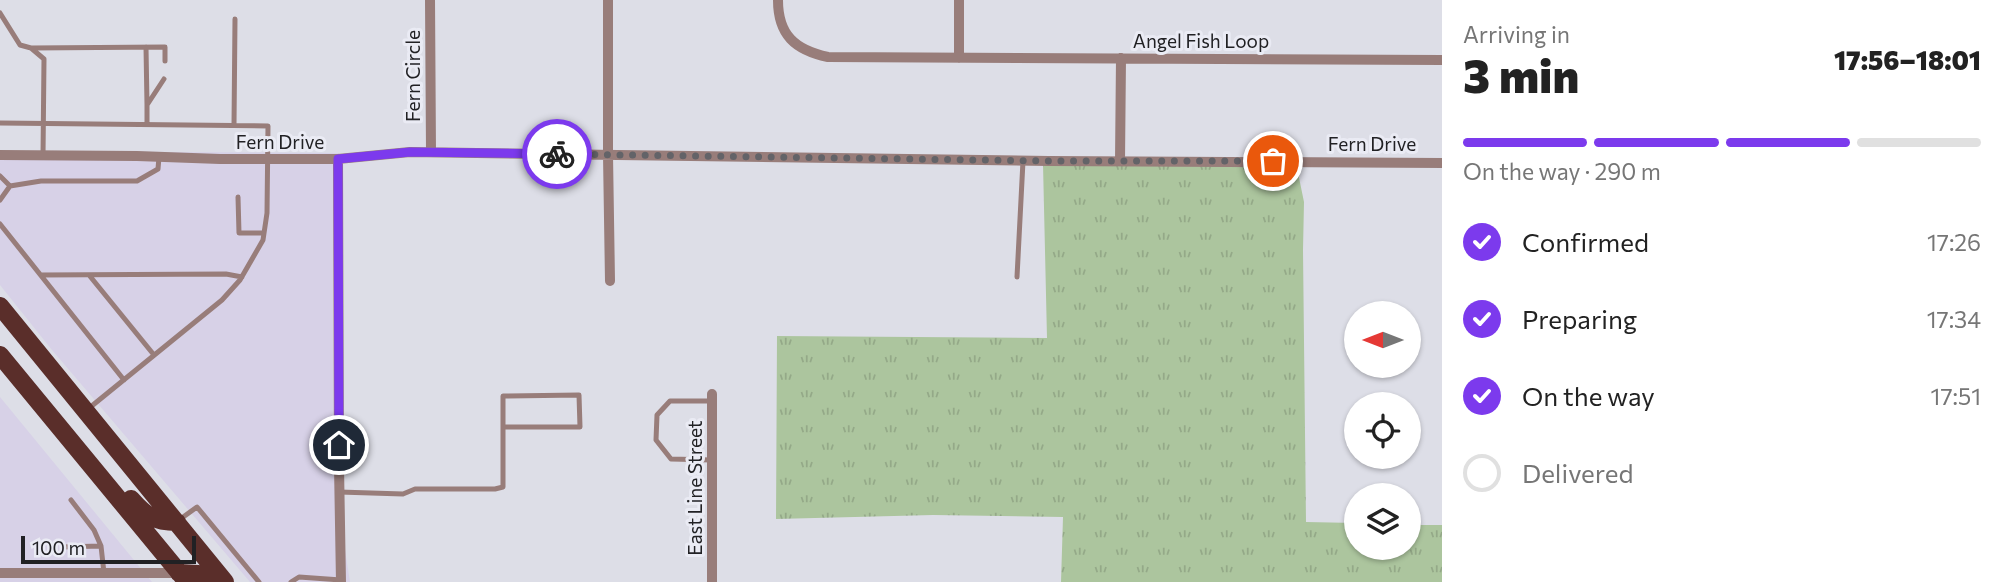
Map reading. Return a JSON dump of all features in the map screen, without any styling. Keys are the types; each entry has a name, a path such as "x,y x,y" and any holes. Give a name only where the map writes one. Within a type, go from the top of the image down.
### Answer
{"main road":[{"path":"0,306 225,582"},
{"path":"0,355 183,578 198,575 208,582"},
{"path":"44,410 61,418 84,441 134,503 151,518 161,522 177,522"}],"street":[{"name":"Fern Circle","path":"430,0 431,152"},
{"path":"608,0 610,281"},
{"name":"Angel Fish Loop","path":"778,0 783,29 794,44 810,53 828,57 1442,60"},
{"path":"959,0 959,58"},
{"path":"1120,161 1121,58"},
{"name":"Fern Drive","path":"0,155 338,159 431,152 1442,163"},
{"path":"338,159 341,581"},
{"name":"East Line Street","path":"712,397 712,582"},
{"path":"0,573 43,578 104,573 183,578"}],"lane":[{"path":"0,13 20,45 31,48 165,47 165,61"},
{"path":"234,125 235,19"},
{"path":"146,47 147,124"},
{"path":"31,48 44,59 43,156"},
{"path":"147,106 164,79"},
{"path":"0,123 268,126 264,240 242,276 222,300 86,411"},
{"path":"0,201 10,186 41,181 137,181 158,169 159,157"},
{"path":"1017,277 1023,160"},
{"path":"0,176 10,186"},
{"path":"238,197 239,233 264,233"},
{"path":"0,224 124,380"},
{"path":"41,275 242,276"},
{"path":"89,275 154,355"},
{"path":"340,492 403,494 415,489 503,487 503,427 503,396 579,395 580,426 503,427"},
{"path":"712,397 670,401 657,415 656,440 671,460 712,460"},
{"path":"71,500 94,530 101,546 104,573"},
{"path":"177,522 197,507 259,582"},
{"path":"63,547 101,546"},
{"path":"292,582 299,577 341,581"}],"shaded area":[{"path":"0,151 339,153 343,318 339,512 350,582 250,582 52,350 0,285"},
{"path":"0,397 152,582 0,582"}],"green space":[{"path":"1296,163 1304,202 1306,522 1344,523 1344,560 1421,560 1421,525 1442,525 1442,582 1061,582 1063,517 933,515 776,519 777,336 1047,338 1043,164"}],"way so far":[{"path":"557,154 1049,161 1273,161"}],"route":[{"path":"339,445 338,159 410,152 557,154"}]}
